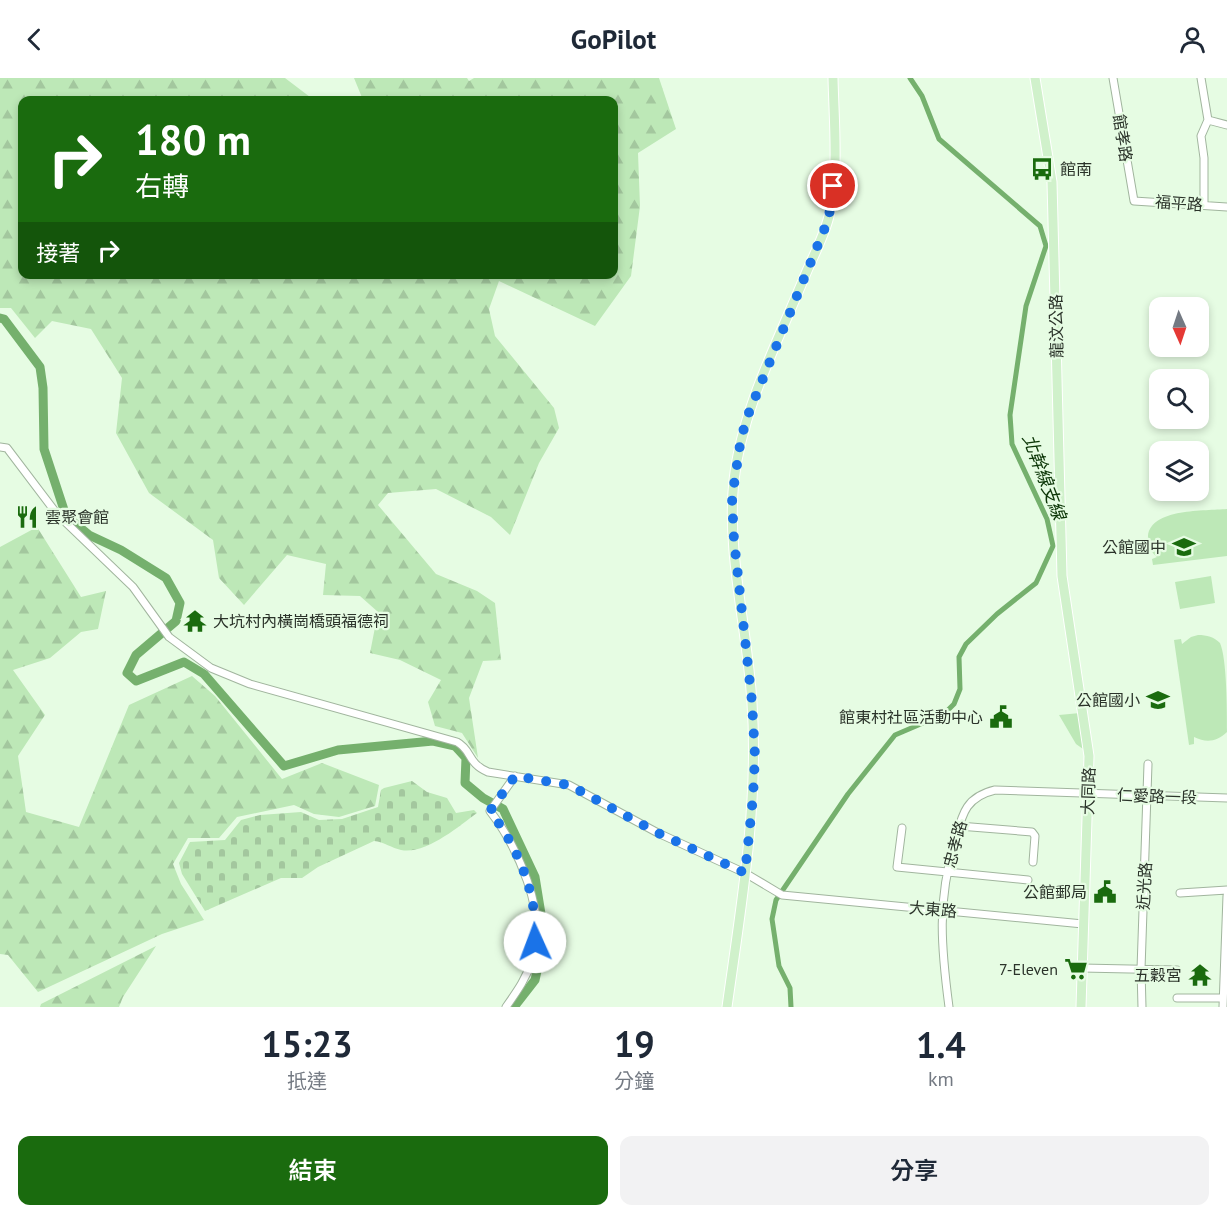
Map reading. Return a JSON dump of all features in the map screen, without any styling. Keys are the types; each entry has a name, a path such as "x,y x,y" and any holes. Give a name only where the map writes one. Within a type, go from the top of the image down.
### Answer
{"main road":[{"path":"727,1007 745,873 755,756 752,702 734,540 734,478 741,438 748,415 829,216 834,156 833,78"},
{"name":"龍汶公路","path":"1035,78 1052,182 1062,576"},
{"name":"大同路","path":"1062,576 1089,756 1081,1007"}],"street":[{"name":"館孝路","path":"1113,78 1133,198"},
{"path":"1201,78 1208,120 1201,136 1204,158 1203,205"},
{"path":"1208,120 1227,125"},
{"name":"福平路","path":"1133,198 1134,201 1227,207"},
{"path":"4,447 57,514 133,587 170,637 211,668 246,682 457,742 463,746 475,766 488,772 569,785 658,833 745,873"},
{"name":"近光路","path":"1142,1007 1140,969 1148,764"},
{"path":"506,1007 520,990 534,956 536,929 532,894 503,828 490,811 515,776"},
{"name":"忠孝路","path":"948,1007 942,950 941,909 947,872 959,826 969,804 985,792 995,790 1087,794"},
{"name":"仁愛路一段","path":"1087,794 1227,798"},
{"path":"959,826 1032,832 1035,836 1033,862"},
{"path":"902,828 897,867 1028,880"},
{"name":"大東路","path":"745,873 782,895 1083,924"},
{"path":"1180,893 1227,890"},
{"path":"1223,1007 1227,896"},
{"path":"1082,968 1177,969"},
{"path":"1177,998 1223,998"}],"green space":[{"path":"0,78 285,78 309,96 18,96 18,279 618,279 618,96 361,96 354,78 467,78 469,81 474,78 659,78 676,129 638,153 640,206 631,276 595,326 499,281 489,309 495,336 554,408 559,428 539,463 510,535 491,517 436,489 388,493 378,505 436,574 477,591 495,603 501,660 483,661 469,698 478,758 462,733 435,726 428,702 441,680 400,660 370,653 378,612 360,596 323,595 326,564 287,555 244,605 219,578 213,540 149,493 116,433 122,378 91,329 52,321 35,338 11,308 0,308"},
{"path":"1227,509 1227,556 1153,565 1152,559 1157,557 1150,548 1148,536 1151,527 1159,520 1180,513"},
{"path":"37,527 81,597 106,591 98,629 81,632 50,658 13,670 45,715 18,756 26,812 79,827 129,705 192,676 215,696 282,779 322,763 379,785 375,806 339,817 314,814 294,805 237,817 219,838 188,838 173,864 181,884 204,920 162,934 38,992 8,955 0,954 0,547"},
{"path":"1211,576 1215,603 1180,609 1175,582"},
{"path":"1198,635 1207,636 1220,643 1226,686 1227,732 1211,740 1194,737 1194,744 1189,745 1174,640 1181,639 1182,644"},
{"path":"1080,713 1083,749 1076,744 1059,715"},
{"path":"412,781 427,792 447,798 456,813 474,810 477,813 441,839 420,848 401,850 374,841 318,867 302,878 281,878 205,911 182,874 179,863 190,842 225,840 241,820 260,815 301,812 319,820 342,819 378,807 381,790 384,788"},
{"path":"156,946 119,1007 40,1007 41,1004"}],"waterway":[{"name":"北幹線支線","path":"791,1007 790,988 779,966 772,919 776,900 848,794 895,735 944,714 954,704 960,689 959,657 966,644 997,614 1036,583 1053,546 1047,519 1012,444 1010,415 1026,306 1046,246 1040,226 939,139 922,96 910,78"},
{"path":"0,318 4,319 40,367 43,388 44,449 66,516 89,535 121,550 166,578 180,603 176,621 136,655 127,673 136,681 184,662 204,674 284,766 338,750 433,741 455,746 466,758 465,783 483,798 503,809 535,877 541,914 541,953 535,980 514,1007"}],"place":[{"name":"館南","path":"1042,169"},
{"name":"雲聚會館","path":"27,517"},
{"name":"公館國中","path":"1184,547"},
{"name":"大坑村內橫崗橋頭福德祠","path":"195,621"},
{"name":"公館國小","path":"1158,700"},
{"name":"館東村社區活動中心","path":"1001,717"},
{"name":"公館郵局","path":"1105,892"},
{"name":"7-Eleven","path":"1076,969"},
{"name":"五穀宮","path":"1200,975"}],"route":[{"path":"535,942 536,929 532,894 503,828 490,811 515,776 569,785 658,833 745,873 755,756 752,702 734,540 732,498 734,478 741,438 748,415 824,230 829,216 833,186"}]}
